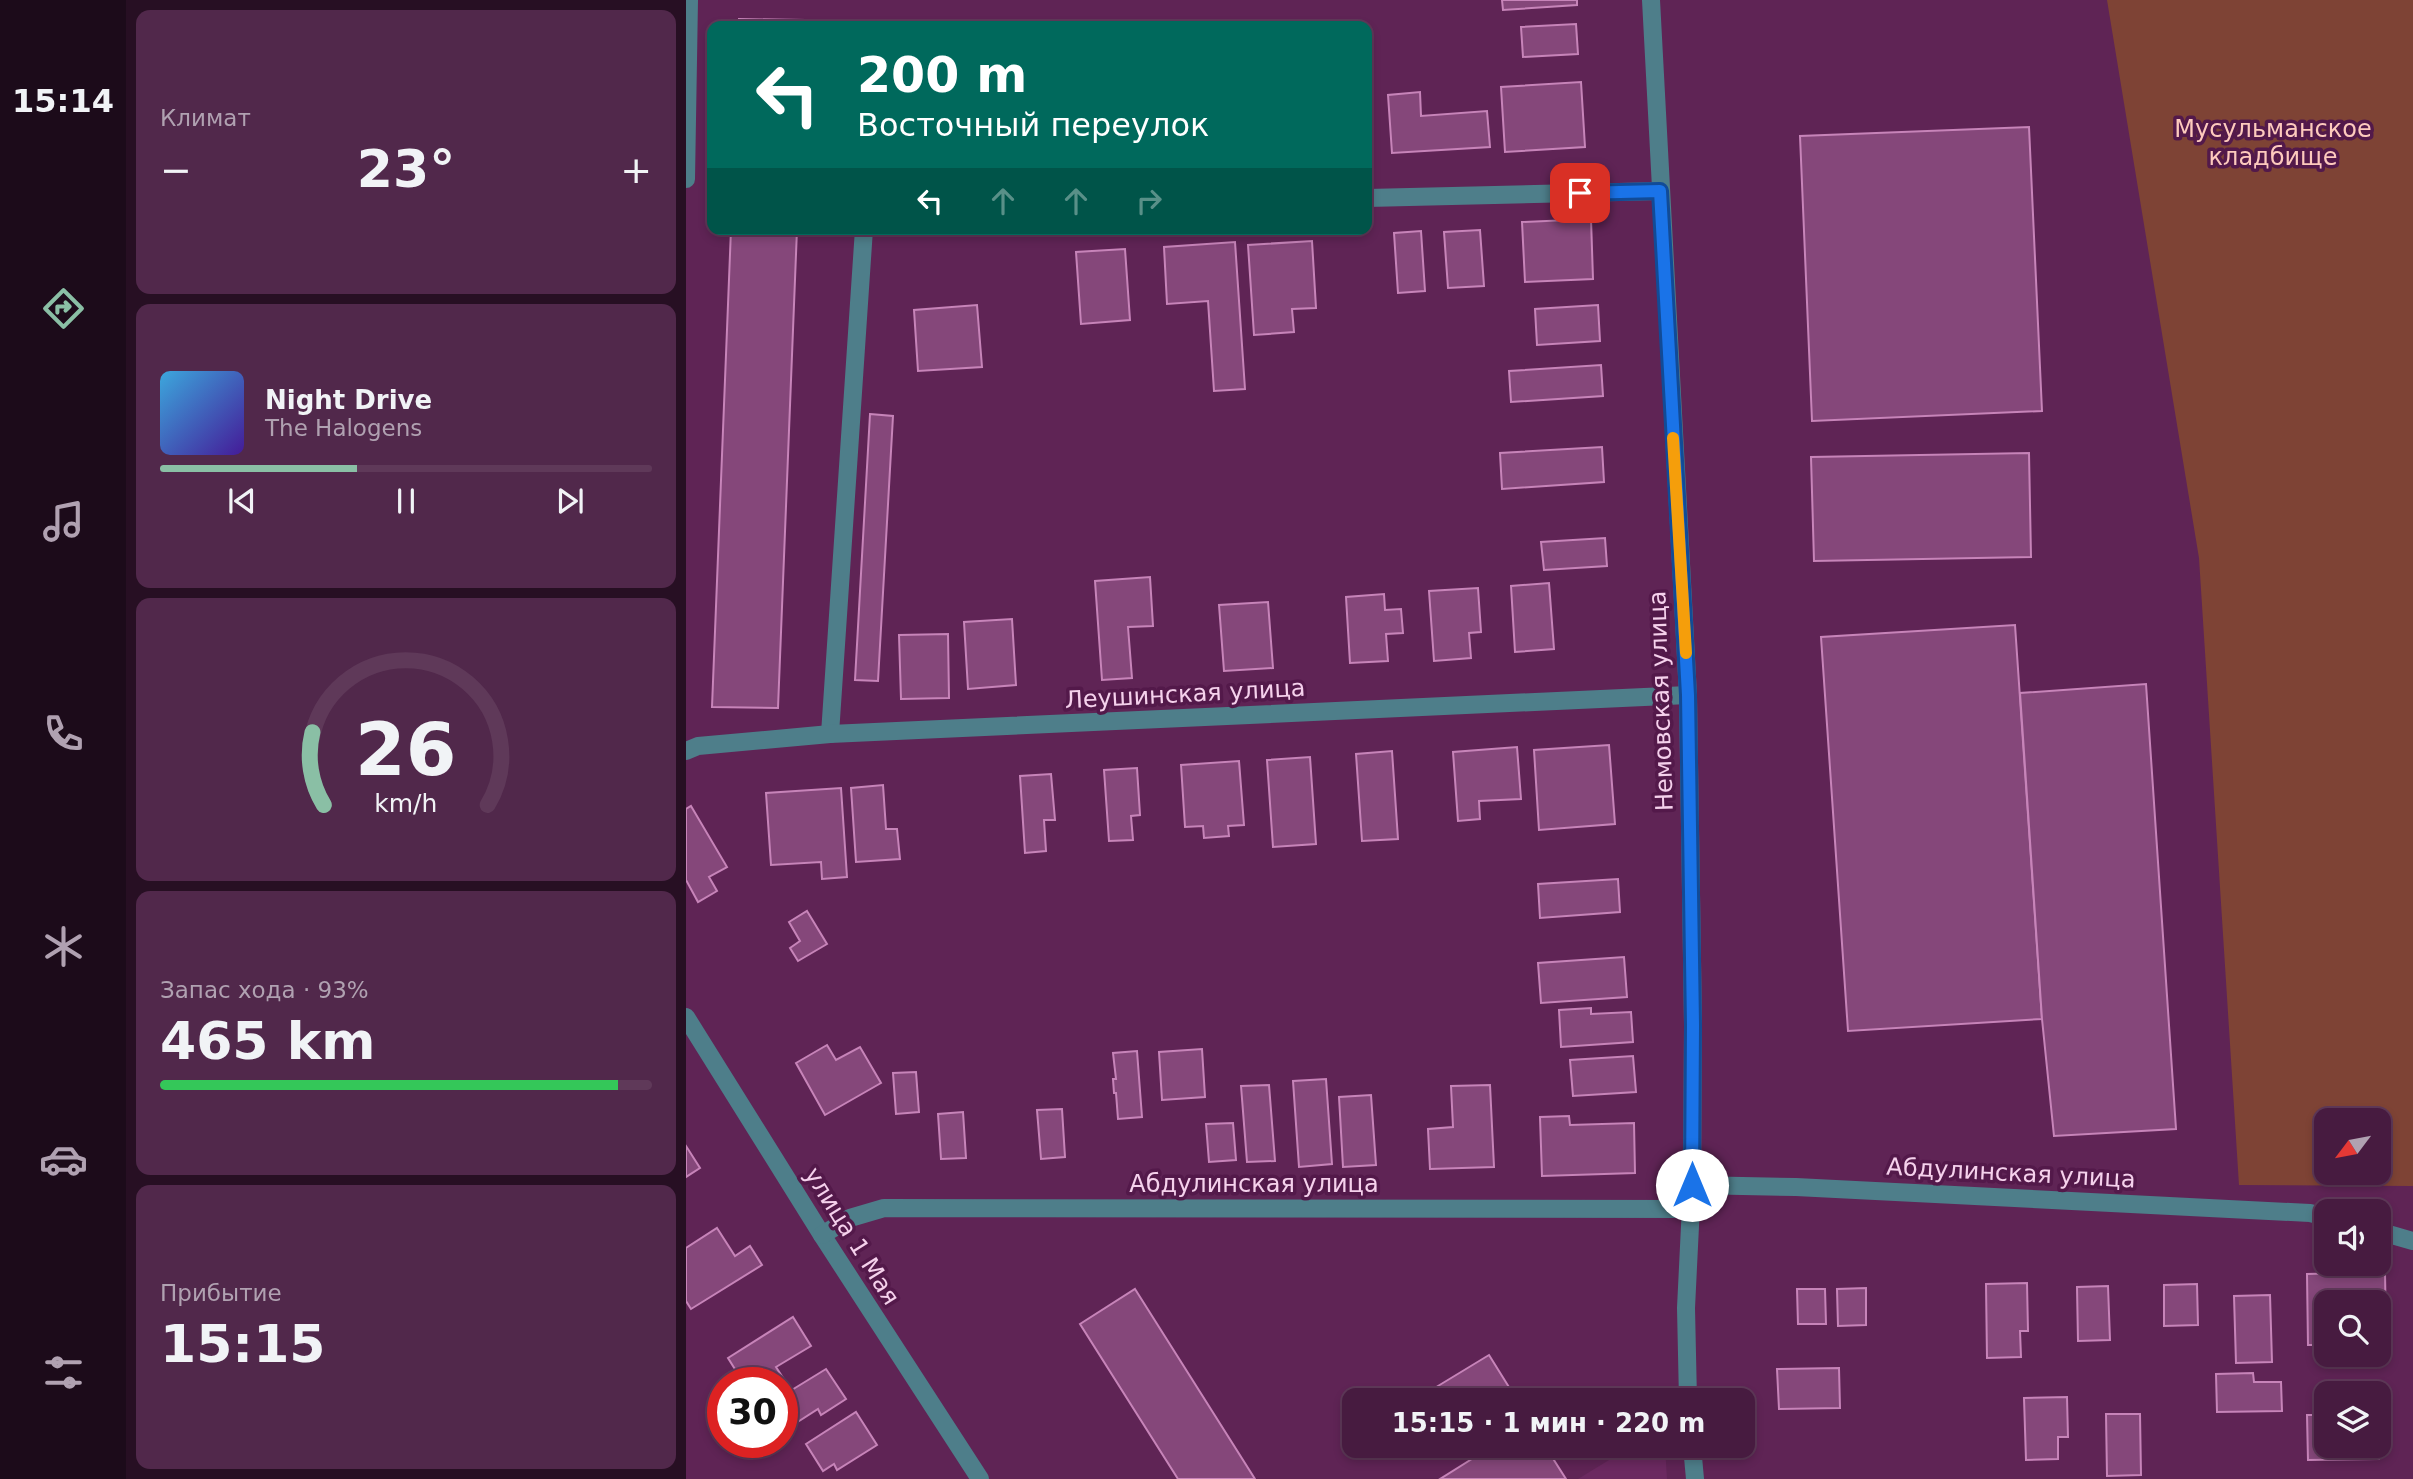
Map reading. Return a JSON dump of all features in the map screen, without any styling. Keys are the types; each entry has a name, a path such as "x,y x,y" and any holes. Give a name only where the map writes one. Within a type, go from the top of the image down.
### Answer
{"street":[{"path":"686,179 689,0"},
{"name":"Немовская улица","path":"1651,0 1688,695 1693,1025 1692,1209 1686,1308 1689,1388"},
{"path":"1372,198 1660,191"},
{"path":"830,734 864,235"},
{"name":"Леушинская улица","path":"686,751 698,746 830,734 1688,695"},
{"name":"улица 1 Мая","path":"686,1017 822,1235 980,1479"},
{"name":"Абдулинская улица","path":"1692,1185 1796,1187 2314,1214"},
{"name":"Абдулинская улица","path":"822,1235 850,1218 884,1208 1692,1209"},
{"path":"2391,1235 2413,1241"},
{"path":"1693,1458 1695,1479"}],"shaded area":[{"path":"1612,1458 1666,1458 1667,1479 1578,1479"}],"green space":[{"name":"Мусульманское кладбище","path":"2107,0 2413,0 2413,1186 2239,1185 2199,558"}],"building":[{"path":"1502,0 1577,0 1577,5 1503,10"},
{"path":"739,19 805,20 805,21"},
{"path":"1576,24 1578,54 1523,57 1521,27"},
{"path":"1581,82 1585,147 1505,152 1501,87"},
{"path":"1420,92 1421,116 1487,111 1490,147 1392,153 1388,95"},
{"path":"2029,127 2042,411 1812,421 1800,136"},
{"path":"1591,219 1593,279 1525,282 1522,222"},
{"path":"1480,230 1484,286 1448,288 1444,232"},
{"path":"1421,231 1425,291 1398,293 1394,233"},
{"path":"731,235 797,235 778,708 712,707"},
{"path":"1312,241 1316,308 1292,309 1294,332 1254,335 1248,245"},
{"path":"1235,242 1245,389 1214,391 1208,301 1167,304 1164,247"},
{"path":"1125,249 1130,320 1081,324 1076,252"},
{"path":"977,305 982,367 918,371 914,310"},
{"path":"1598,305 1600,341 1537,345 1535,309"},
{"path":"1601,365 1603,396 1511,402 1509,371"},
{"path":"870,414 893,416 878,681 855,680"},
{"path":"1602,447 1604,482 1502,489 1500,453"},
{"path":"2029,453 2031,557 1814,561 1811,457"},
{"path":"1605,538 1607,566 1544,570 1541,542"},
{"path":"1150,577 1153,626 1128,627 1132,678 1102,680 1095,581"},
{"path":"1549,583 1554,649 1515,652 1511,586"},
{"path":"1478,588 1481,632 1469,633 1471,658 1434,661 1429,591"},
{"path":"1384,594 1385,610 1401,609 1403,633 1386,634 1388,661 1350,663 1346,597"},
{"path":"1268,602 1273,668 1224,671 1219,605"},
{"path":"1012,619 1016,685 968,689 964,622"},
{"path":"2015,625 2042,1019 1848,1031 1821,637"},
{"path":"948,634 949,698 901,699 899,635"},
{"path":"2146,684 2176,1129 2054,1136 2042,1019 2020,693"},
{"path":"1609,745 1615,824 1539,830 1534,750"},
{"path":"1517,747 1521,799 1479,801 1480,819 1458,821 1453,752"},
{"path":"1392,751 1398,839 1362,841 1356,754"},
{"path":"1310,757 1316,844 1273,847 1267,760"},
{"path":"1239,761 1244,825 1228,826 1229,836 1204,838 1203,826 1185,827 1181,765"},
{"path":"1137,768 1140,815 1131,816 1133,840 1109,841 1104,770"},
{"path":"1051,774 1055,820 1044,820 1046,851 1025,853 1020,776"},
{"path":"883,785 886,829 897,829 900,859 856,862 851,788"},
{"path":"841,788 847,877 822,879 821,862 771,865 766,793"},
{"path":"691,806 727,867 709,877 717,891 698,902 686,880 686,809"},
{"path":"1618,879 1620,912 1540,918 1538,884"},
{"path":"807,911 827,944 798,961 790,948 800,941 789,922"},
{"path":"1624,957 1627,997 1541,1003 1538,963"},
{"path":"1591,1008 1591,1014 1631,1012 1633,1042 1561,1047 1559,1010"},
{"path":"827,1045 836,1060 860,1047 881,1083 825,1115 796,1063"},
{"path":"1202,1049 1205,1097 1162,1100 1159,1052"},
{"path":"1137,1051 1142,1117 1118,1119 1113,1053"},
{"path":"1633,1056 1636,1092 1573,1096 1570,1060"},
{"path":"916,1072 919,1112 896,1114 893,1073"},
{"path":"1326,1079 1332,1164 1299,1167 1293,1081"},
{"path":"1269,1085 1275,1161 1247,1162 1241,1086"},
{"path":"1490,1085 1494,1167 1430,1169 1428,1129 1453,1127 1451,1086"},
{"path":"1371,1095 1376,1165 1343,1167 1339,1097"},
{"path":"1062,1109 1065,1157 1041,1159 1037,1110"},
{"path":"963,1112 966,1158 941,1159 938,1114"},
{"path":"1569,1116 1570,1125 1634,1123 1635,1173 1542,1176 1540,1117"},
{"path":"1233,1123 1236,1160 1209,1162 1206,1124"},
{"path":"686,1146 700,1168 686,1177"},
{"path":"717,1228 735,1256 750,1246 762,1265 691,1309 686,1301 686,1248"},
{"path":"2307,1274 2385,1276 2385,1290 2314,1290 2314,1345 2308,1345"},
{"path":"2027,1283 2028,1331 2020,1331 2021,1357 1987,1358 1986,1284"},
{"path":"2197,1284 2198,1325 2164,1326 2164,1285"},
{"path":"2108,1286 2110,1340 2078,1341 2077,1287"},
{"path":"1866,1288 1866,1325 1838,1326 1837,1289"},
{"path":"1135,1289 1255,1479 1178,1479 1080,1324"},
{"path":"1797,1289 1825,1289 1826,1324 1798,1324"},
{"path":"2270,1295 2272,1362 2236,1363 2234,1296"},
{"path":"793,1317 811,1346 776,1367 734,1367 728,1358"},
{"path":"1489,1355 1510,1388 1435,1388"},
{"path":"1839,1368 1840,1408 1779,1409 1777,1369"},
{"path":"826,1369 846,1399 821,1415 818,1409 798,1422 798,1386"},
{"path":"2253,1373 2254,1382 2281,1382 2282,1411 2217,1412 2216,1374"},
{"path":"2067,1397 2068,1437 2058,1437 2058,1459 2026,1460 2024,1398"},
{"path":"856,1412 877,1445 837,1470 834,1464 823,1471 806,1444"},
{"path":"2106,1414 2140,1414 2141,1475 2107,1476"},
{"path":"2307,1415 2314,1415 2314,1458 2379,1458 2379,1459 2308,1460"},
{"path":"1473,1458 1553,1458 1566,1479 1440,1479"}],"slow traffic":[{"path":"1673,438 1686,653"}],"route":[{"path":"1580,193 1660,191 1688,695 1693,1025 1692,1185"}]}
